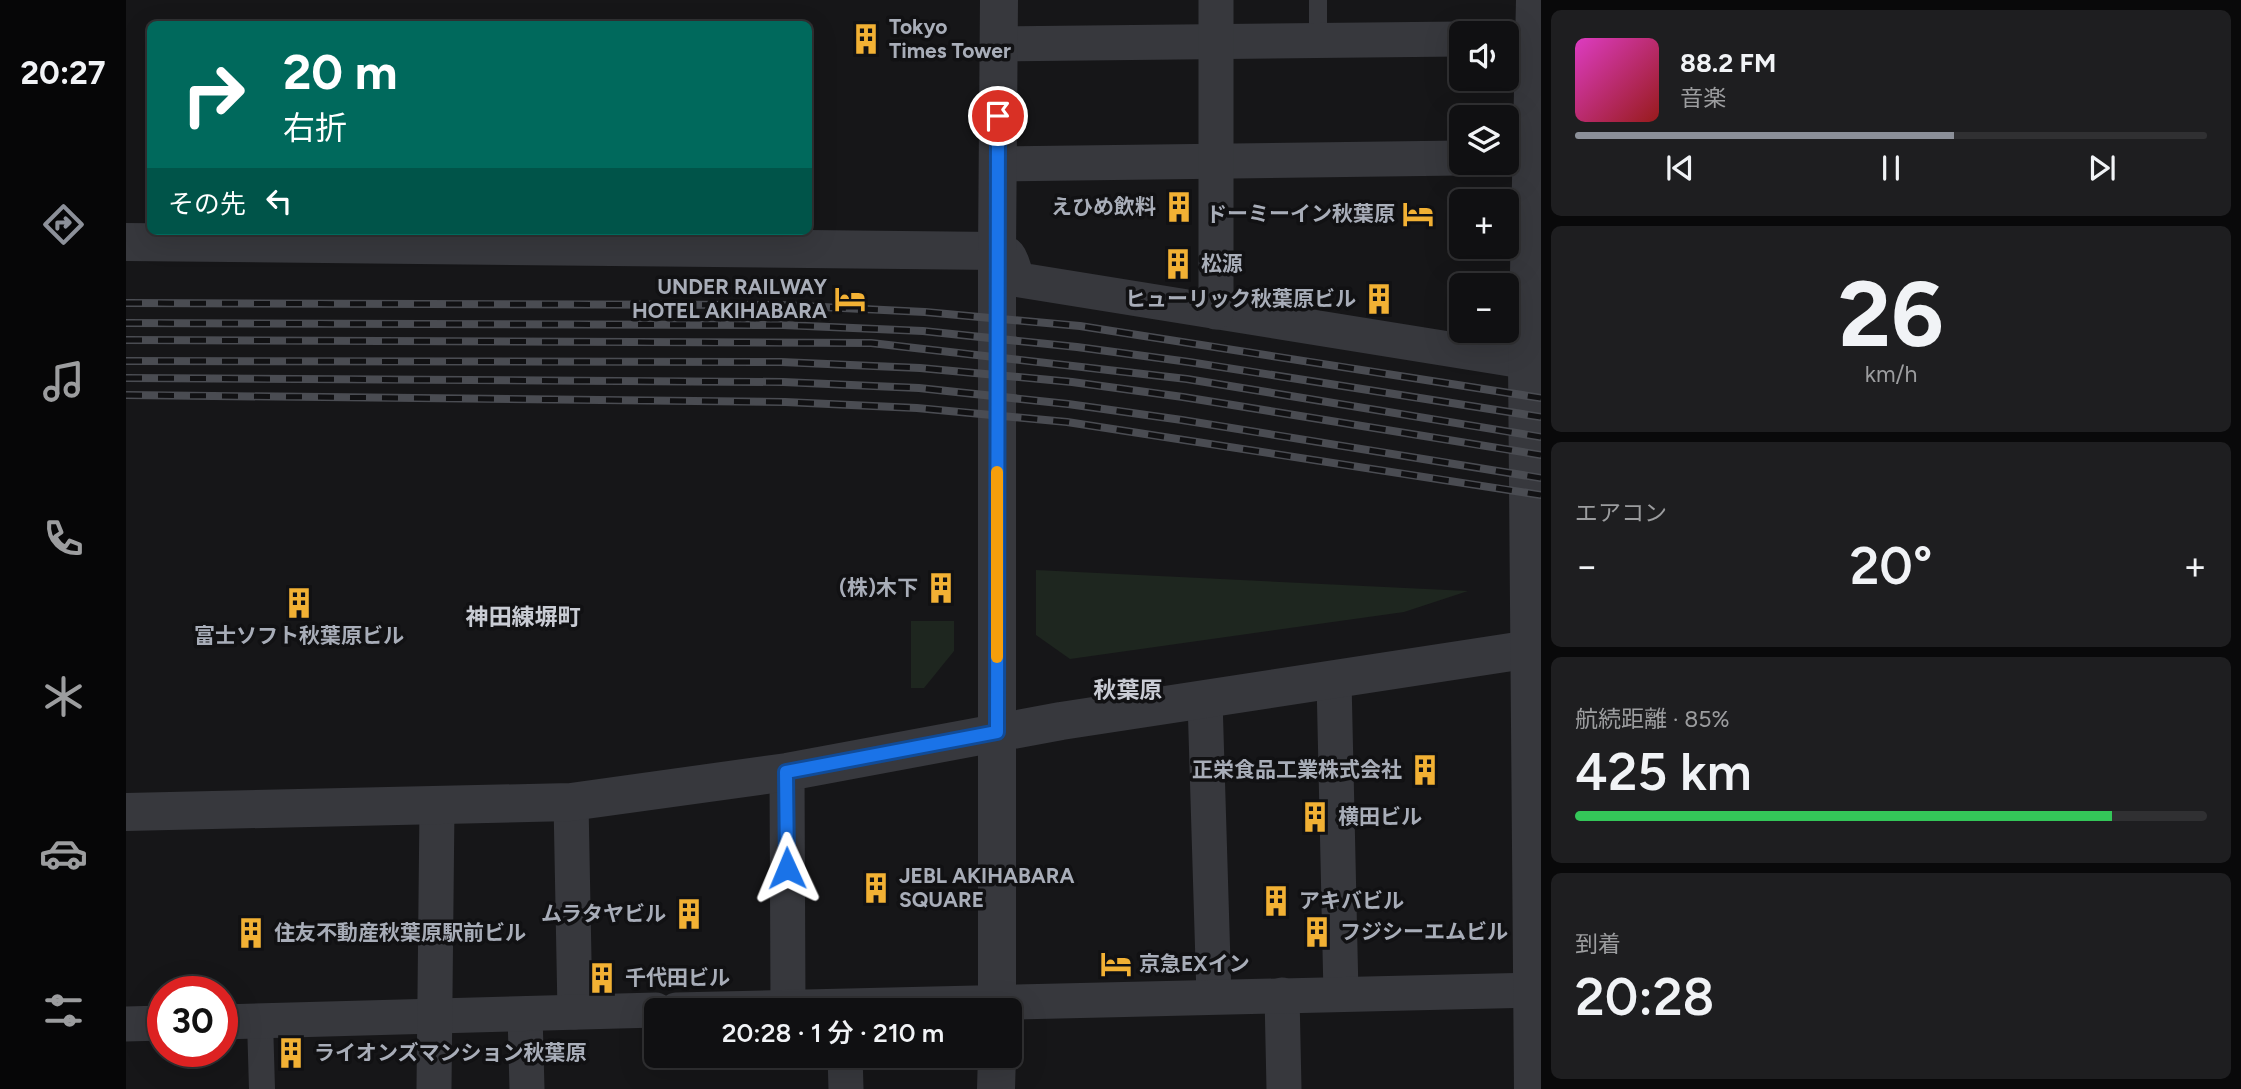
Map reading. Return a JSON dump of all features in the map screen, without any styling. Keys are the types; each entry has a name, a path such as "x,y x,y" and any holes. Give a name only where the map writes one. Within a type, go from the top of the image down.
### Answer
{"street":[{"path":"997,998 999,0"},
{"path":"1216,0 1216,312"},
{"path":"1533,1089 1531,649 1534,363 1519,158 1520,39 1535,0"},
{"path":"999,44 1449,39"},
{"path":"998,164 1449,158"},
{"path":"126,242 1004,251 1010,256 1015,274 1020,280 1534,363"},
{"path":"126,812 571,802 786,772 997,732 1531,649"},
{"path":"1334,680 1341,994"},
{"path":"1205,700 1214,996"},
{"path":"786,772 789,998"},
{"path":"571,802 575,1012"},
{"path":"434,1089 437,806"},
{"path":"1022,1004 1214,996 1533,990"},
{"path":"1282,995 1284,1089"},
{"path":"238,1022 644,1010"},
{"path":"525,1014 527,1089"},
{"path":"260,1021 262,1089"},
{"path":"126,1024 147,1023"},
{"path":"845,1068 846,1089"},
{"path":"996,1089 997,1068"}],"lane":[{"path":"1318,0 1318,40"}],"shaded area":[{"path":"1036,570 1468,591 1404,612 1070,659 1036,635"},
{"path":"911,621 954,621 954,651 924,688 911,688"}],"railway":[{"path":"126,303 781,305 925,312 1080,326 1541,398"},
{"path":"126,323 783,325 923,331 1189,362 1541,417"},
{"path":"126,340 871,343 1187,379 1541,437"},
{"path":"126,361 781,362 920,368 1072,382 1183,397 1541,455"},
{"path":"126,378 783,382 919,388 1068,404 1182,420 1541,478"},
{"path":"126,395 785,402 917,408 1067,422 1541,495"}],"slow traffic":[{"path":"997,472 997,657"}],"place":[{"name":"Tokyo Times Tower","path":"866,39"},
{"name":"えひめ飲料","path":"1179,207"},
{"name":"ドーミーイン秋葉原","path":"1418,214"},
{"name":"松源","path":"1178,264"},
{"name":"UNDER RAILWAY HOTEL AKIHABARA","path":"850,299"},
{"name":"ヒューリック秋葉原ビル","path":"1379,299"},
{"name":"(株)木下","path":"941,588"},
{"name":"富士ソフト秋葉原ビル","path":"299,603"},
{"name":"正栄食品工業株式会社","path":"1425,770"},
{"name":"横田ビル","path":"1315,817"},
{"name":"JEBL AKIHABARA SQUARE","path":"876,888"},
{"name":"アキバビル","path":"1276,901"},
{"name":"ムラタヤビル","path":"689,914"},
{"name":"フジシーエムビル","path":"1317,932"},
{"name":"住友不動産秋葉原駅前ビル","path":"251,933"},
{"name":"京急EXイン","path":"1116,964"},
{"name":"千代田ビル","path":"602,978"},
{"name":"ライオンズマンション秋葉原","path":"291,1053"}],"district":[{"name":"神田練塀町","path":"523,617"},
{"name":"秋葉原","path":"1128,690"}],"route":[{"path":"787,868 786,772 997,732 998,116"}]}
